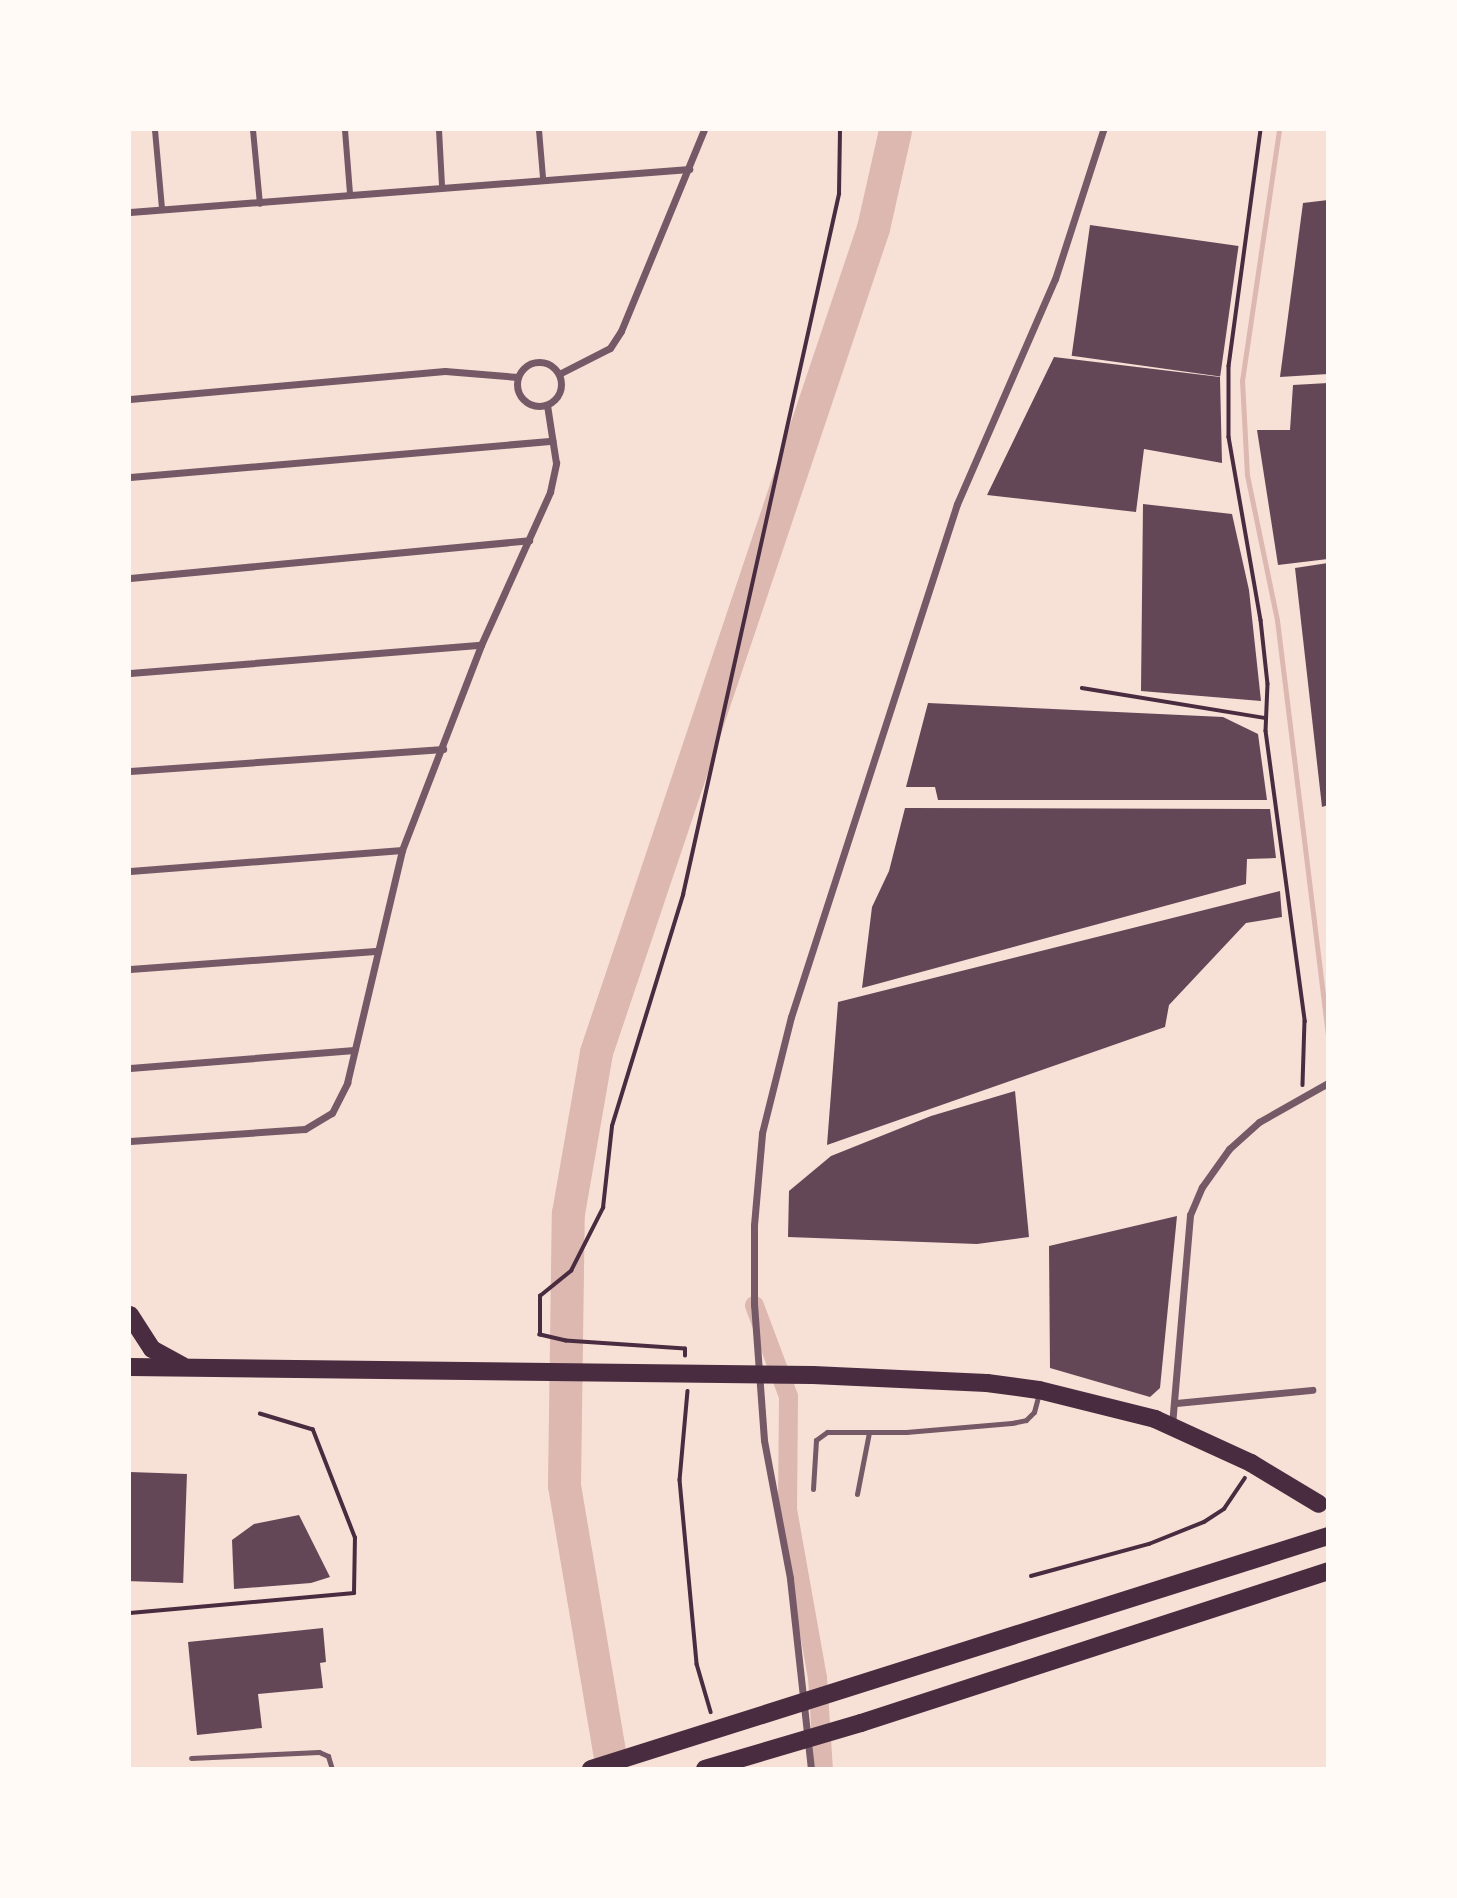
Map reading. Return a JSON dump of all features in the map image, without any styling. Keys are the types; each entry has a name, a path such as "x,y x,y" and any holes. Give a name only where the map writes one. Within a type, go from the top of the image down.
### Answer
{"main road":[{"path":"130,1315 152,1349 189,1369"},
{"path":"130,1367 813,1375 988,1382 1039,1390 1172,1425 1251,1463 1319,1504"},
{"path":"591,1769 846,1691 1328,1536"},
{"path":"705,1769 861,1723 1328,1571"}],"street":[{"path":"155,130 162,209"},
{"path":"253,130 260,204"},
{"path":"345,130 350,194"},
{"path":"439,130 442,185"},
{"path":"539,130 542,178"},
{"path":"559,374 610,348 621,331 704,130"},
{"path":"811,1769 790,1578 761,1400 754,1224 762,1133 791,1017 957,505 1055,279 1103,130"},
{"path":"130,212 260,204 442,185 689,169"},
{"path":"537,362 551,365 559,374 560,392 547,405 530,405 522,398 518,377 524,367 537,362"},
{"path":"130,399 445,371 518,377"},
{"path":"130,1141 305,1129 332,1113 354,1050 375,951 402,850 481,645 550,492 556,463 547,405"},
{"path":"130,477 552,441"},
{"path":"130,578 528,540"},
{"path":"130,673 481,645"},
{"path":"130,771 443,749"},
{"path":"130,871 402,850"},
{"path":"130,968 375,951"},
{"path":"130,1068 354,1050"},
{"path":"1172,1425 1176,1403 1190,1215 1202,1187 1229,1149 1259,1122 1328,1083"},
{"path":"1176,1403 1312,1390"}],"lane":[{"path":"813,1489 820,1435 979,1427 1026,1420 1034,1412 1039,1390"},
{"path":"857,1494 869,1432"},
{"path":"191,1758 320,1752 328,1756 332,1769"}],"path":[{"path":"685,1361 685,1349 566,1341 540,1335 540,1296 571,1271 603,1208 612,1126 683,895 839,194 840,130"},
{"path":"1261,130 1229,366 1229,437 1261,620 1266,718 1305,1021 1302,1097"},
{"path":"1082,688 1266,718"},
{"path":"687,1384 680,1480 697,1664 705,1705 712,1715"},
{"path":"130,1613 354,1593 355,1538 313,1430 260,1414"},
{"path":"1031,1576 1149,1544 1204,1522 1237,1494 1251,1463"}],"building":[{"path":"1328,200 1328,374 1280,377 1303,203"},
{"path":"1090,225 1239,246 1220,377 1072,356"},
{"path":"1054,357 1220,377 1222,463 1144,449 1136,512 987,495"},
{"path":"1328,383 1328,559 1278,565 1257,430 1290,430 1293,385"},
{"path":"1143,504 1232,514 1249,590 1261,701 1141,691"},
{"path":"1328,563 1328,805 1322,807 1295,568"},
{"path":"928,703 1223,717 1258,734 1267,800 938,800 935,787 906,787"},
{"path":"905,808 1270,809 1276,858 1247,859 1246,884 862,988 872,907 889,871"},
{"path":"1280,891 1282,917 1246,923 1169,1005 1165,1027 827,1145 838,1002"},
{"path":"1015,1091 1029,1237 977,1244 788,1237 789,1191 831,1156 931,1116"},
{"path":"1177,1216 1160,1388 1150,1397 1050,1368 1049,1246"},
{"path":"130,1472 187,1474 183,1583 130,1581"},
{"path":"299,1515 330,1577 311,1583 234,1589 232,1540 254,1524"},
{"path":"323,1628 326,1662 320,1663 323,1688 258,1694 262,1728 197,1735 188,1642"}],"waterway":[{"path":"612,1769 564,1485 568,1213 596,1052 873,228 895,130"},
{"path":"1279,130 1242,380 1247,475 1277,620 1328,1034"},
{"path":"754,1305 788,1396 787,1509 817,1677 823,1769"}]}
